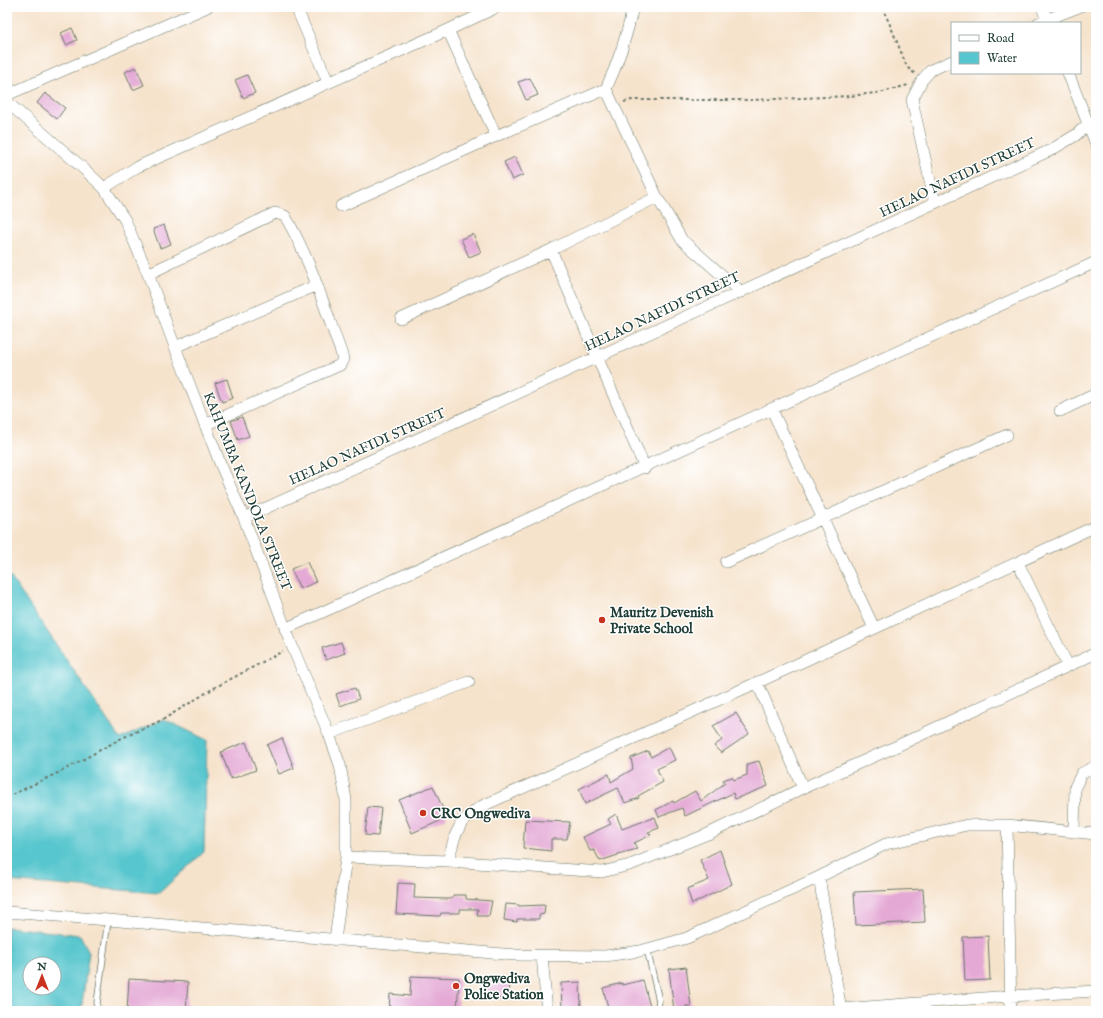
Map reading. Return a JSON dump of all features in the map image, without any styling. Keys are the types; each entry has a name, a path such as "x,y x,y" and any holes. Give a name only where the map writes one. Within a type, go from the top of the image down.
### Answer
{"street":[{"path":"7,95 207,7"},
{"path":"296,7 328,82"},
{"path":"104,188 137,167 497,7"},
{"path":"341,206 496,136 606,89 626,39 633,7"},
{"path":"1042,7 1044,22 1079,7"},
{"path":"448,30 496,136"},
{"path":"935,203 912,100 922,80 931,70 951,61"},
{"path":"1068,74 1096,144"},
{"path":"606,89 656,197 682,240 741,292"},
{"name":"KAHUMBA KANDOLA STREET","path":"7,102 104,188 124,220 148,274 205,425 244,518 285,629 329,734 340,765 346,800 346,857 335,940"},
{"name":"HELAO NAFIDI STREET","path":"244,518 1056,148 1076,135 1088,124"},
{"path":"401,319 551,250 656,197"},
{"path":"148,274 275,213 285,216 296,236 317,285 341,352 343,359 340,365 205,425"},
{"path":"551,250 645,468"},
{"path":"285,629 503,530 645,468 1096,262"},
{"path":"175,347 317,285"},
{"path":"1060,411 1096,394"},
{"path":"772,410 874,628"},
{"path":"726,562 1007,434"},
{"path":"448,860 455,836 462,822 480,807 1018,563 1096,526"},
{"path":"1018,563 1068,666"},
{"path":"346,857 448,860 602,872 630,865 708,834 803,788 895,747 1096,653"},
{"path":"329,734 470,682"},
{"path":"757,682 803,788"},
{"path":"1074,832 1075,788 1082,773 1096,766"},
{"path":"7,912 508,955 605,956 647,949 687,938 819,877 886,844 968,825 1007,825 1096,834"},
{"path":"1007,825 1011,1011"},
{"path":"819,877 841,1010 1010,996 1096,991"},
{"path":"542,956 547,1011"}],"lane":[{"path":"96,1011 108,920"},
{"path":"647,949 659,1001 657,1011"}],"path":[{"path":"882,7 907,67 922,80"},
{"path":"613,105 632,100 752,100 850,96 883,92 922,80"},
{"path":"7,797 64,770 120,739 164,719 214,688 292,646"}],"water":[{"path":"7,572 120,739 164,719 207,740 204,852 159,893 7,881"},
{"path":"7,927 80,935 89,952 81,1011 7,1011"}],"building":[{"path":"72,28 77,40 66,45 61,33"},
{"path":"136,67 144,85 133,90 125,72"},
{"path":"247,75 255,93 243,98 235,80"},
{"path":"530,78 538,95 526,100 518,82"},
{"path":"45,93 65,108 57,119 37,103"},
{"path":"515,157 523,175 512,180 504,162"},
{"path":"164,225 171,244 160,248 153,229"},
{"path":"473,234 481,252 469,257 461,239"},
{"path":"227,379 233,398 222,402 215,383"},
{"path":"242,417 249,436 238,440 231,421"},
{"path":"307,562 316,582 300,589 291,569"},
{"path":"341,642 345,653 326,660 322,648"},
{"path":"355,688 359,699 340,706 336,694"},
{"path":"736,713 749,734 721,753 714,746 722,740 713,726"},
{"path":"282,738 294,768 279,774 267,745"},
{"path":"246,742 256,770 231,779 221,752"},
{"path":"669,747 675,760 657,769 663,782 638,796 639,798 625,803 618,788 585,804 579,789 609,774 611,782 633,769 631,758 648,751 651,757"},
{"path":"759,761 768,786 735,799 733,793 685,816 682,808 659,817 656,810 673,801 674,803 695,791 701,801 725,783 723,780 732,777 734,780 747,775 747,764"},
{"path":"433,786 447,818 412,833 399,800"},
{"path":"368,807 381,808 378,836 365,835"},
{"path":"616,814 622,829 655,817 659,828 648,832 651,835 634,843 637,849 600,861 594,850 590,851 583,837 611,824 608,819"},
{"path":"525,820 570,822 567,839 551,839 551,851 523,848"},
{"path":"720,850 732,884 692,904 687,889 709,880 700,860"},
{"path":"398,883 415,884 414,898 449,899 453,898 453,895 466,895 466,899 492,901 489,916 477,916 478,909 460,909 460,913 441,913 440,916 396,914"},
{"path":"923,889 925,922 856,925 854,892"},
{"path":"506,904 519,906 545,905 544,914 539,915 539,919 517,919 517,922 504,920"},
{"path":"988,936 990,980 965,981 963,937"},
{"path":"686,967 691,1006 686,1006 687,1011 674,1011 669,969"},
{"path":"411,976 459,978 457,1011 389,1011 390,994 410,996"},
{"path":"129,979 188,982 186,1011 127,1011"},
{"path":"485,979 510,980 509,999 484,997"},
{"path":"643,980 650,1007 635,1010 634,1008 622,1011 609,1011 603,988"},
{"path":"580,982 581,1009 562,1010 561,983"}],"place":[{"name":"Mauritz Devenish Private School","path":"602,620"},
{"name":"CRC Ongwediva","path":"423,813"},
{"name":"Ongwediva Police Station","path":"456,986"}]}
